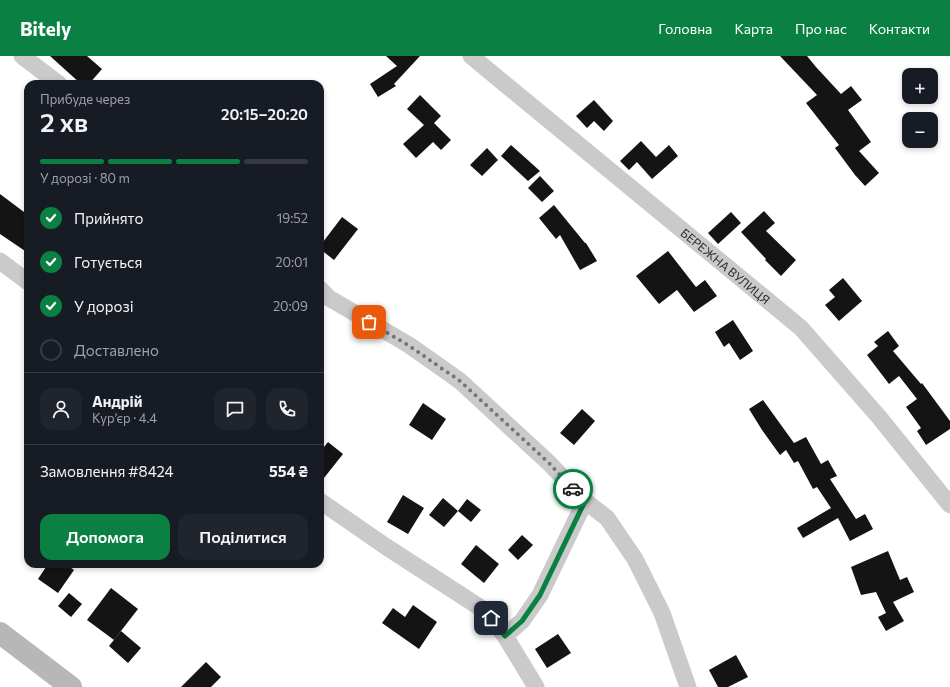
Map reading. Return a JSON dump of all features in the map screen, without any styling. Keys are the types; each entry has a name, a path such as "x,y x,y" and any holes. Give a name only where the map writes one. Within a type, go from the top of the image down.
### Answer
{"street":[{"path":"22,56 54,80"},
{"name":"БЕРЕЖНА ВУЛИЦЯ","path":"471,56 800,328 879,417 950,505"},
{"path":"0,261 24,279"},
{"path":"324,293 329,298 408,345 460,381 549,463 585,501 607,518 636,558 662,613 688,687"},
{"path":"505,636 522,621 540,595 585,501"},
{"path":"324,504 384,546 484,610 505,636 536,687"},
{"path":"0,633 71,687"}],"building":[{"path":"50,56 87,56 102,69 92,80 77,80"},
{"path":"386,56 420,56 394,84 396,86 378,97 370,84 397,66"},
{"path":"780,56 807,56 841,94 851,86 862,100 848,110 871,142 859,151 879,173 865,186 835,148 839,145 806,103 817,95"},
{"path":"420,95 441,116 434,123 451,140 441,150 433,142 416,158 403,144 424,125 407,109"},
{"path":"594,100 613,121 604,131 594,121 587,128 576,116"},
{"path":"641,141 656,157 669,145 678,156 652,179 637,162 629,170 620,161"},
{"path":"511,145 540,171 528,181 501,156"},
{"path":"487,148 498,160 482,176 470,165"},
{"path":"540,176 554,191 542,202 528,188"},
{"path":"0,194 24,212 24,250 0,234"},
{"path":"554,205 586,243 597,261 580,270 560,235 556,239 539,218"},
{"path":"764,211 775,223 766,231 796,260 781,276 741,232"},
{"path":"731,212 741,223 718,244 708,233"},
{"path":"342,217 358,229 334,260 324,252 324,241"},
{"path":"668,251 696,287 705,280 717,296 694,312 677,290 659,304 636,276"},
{"path":"843,278 862,301 839,321 825,305 835,297 829,290"},
{"path":"733,320 753,351 740,360 729,343 724,347 715,332"},
{"path":"888,331 899,346 893,351 921,384 922,383 950,421 950,429 926,445 917,431 921,428 906,407 917,399 899,376 889,384 867,355 878,346 874,342"},
{"path":"763,400 794,443 806,437 821,464 828,460 837,476 830,479 856,519 865,514 873,529 850,541 838,518 803,538 797,528 831,508 817,487 813,489 798,461 794,463 786,450 780,455 762,430 749,409"},
{"path":"423,403 446,419 432,440 409,425"},
{"path":"582,409 595,421 574,445 560,433"},
{"path":"328,442 343,454 324,478 324,447"},
{"path":"403,495 424,508 408,534 387,522"},
{"path":"443,498 458,511 444,527 429,515"},
{"path":"467,499 481,510 471,522 458,511"},
{"path":"522,535 533,545 518,560 508,550"},
{"path":"476,545 499,564 484,583 461,564"},
{"path":"888,551 900,580 907,577 914,592 893,602 904,621 886,631 878,617 886,613 876,592 861,595 851,567"},
{"path":"45,568 71,568 74,570 58,593 38,579"},
{"path":"111,588 138,609 114,640 87,620"},
{"path":"69,593 82,604 71,617 58,606"},
{"path":"413,605 437,622 419,649 382,623 393,608 405,617"},
{"path":"121,631 141,648 128,663 109,646"},
{"path":"558,634 571,653 547,668 535,649"},
{"path":"736,655 748,677 728,687 718,687 709,670"},
{"path":"206,662 221,677 211,687 181,687"}],"way so far":[{"path":"369,322 408,345 460,381 549,463 573,489"}],"route":[{"path":"491,618 505,636 522,621 540,595 585,501 573,489"}]}
